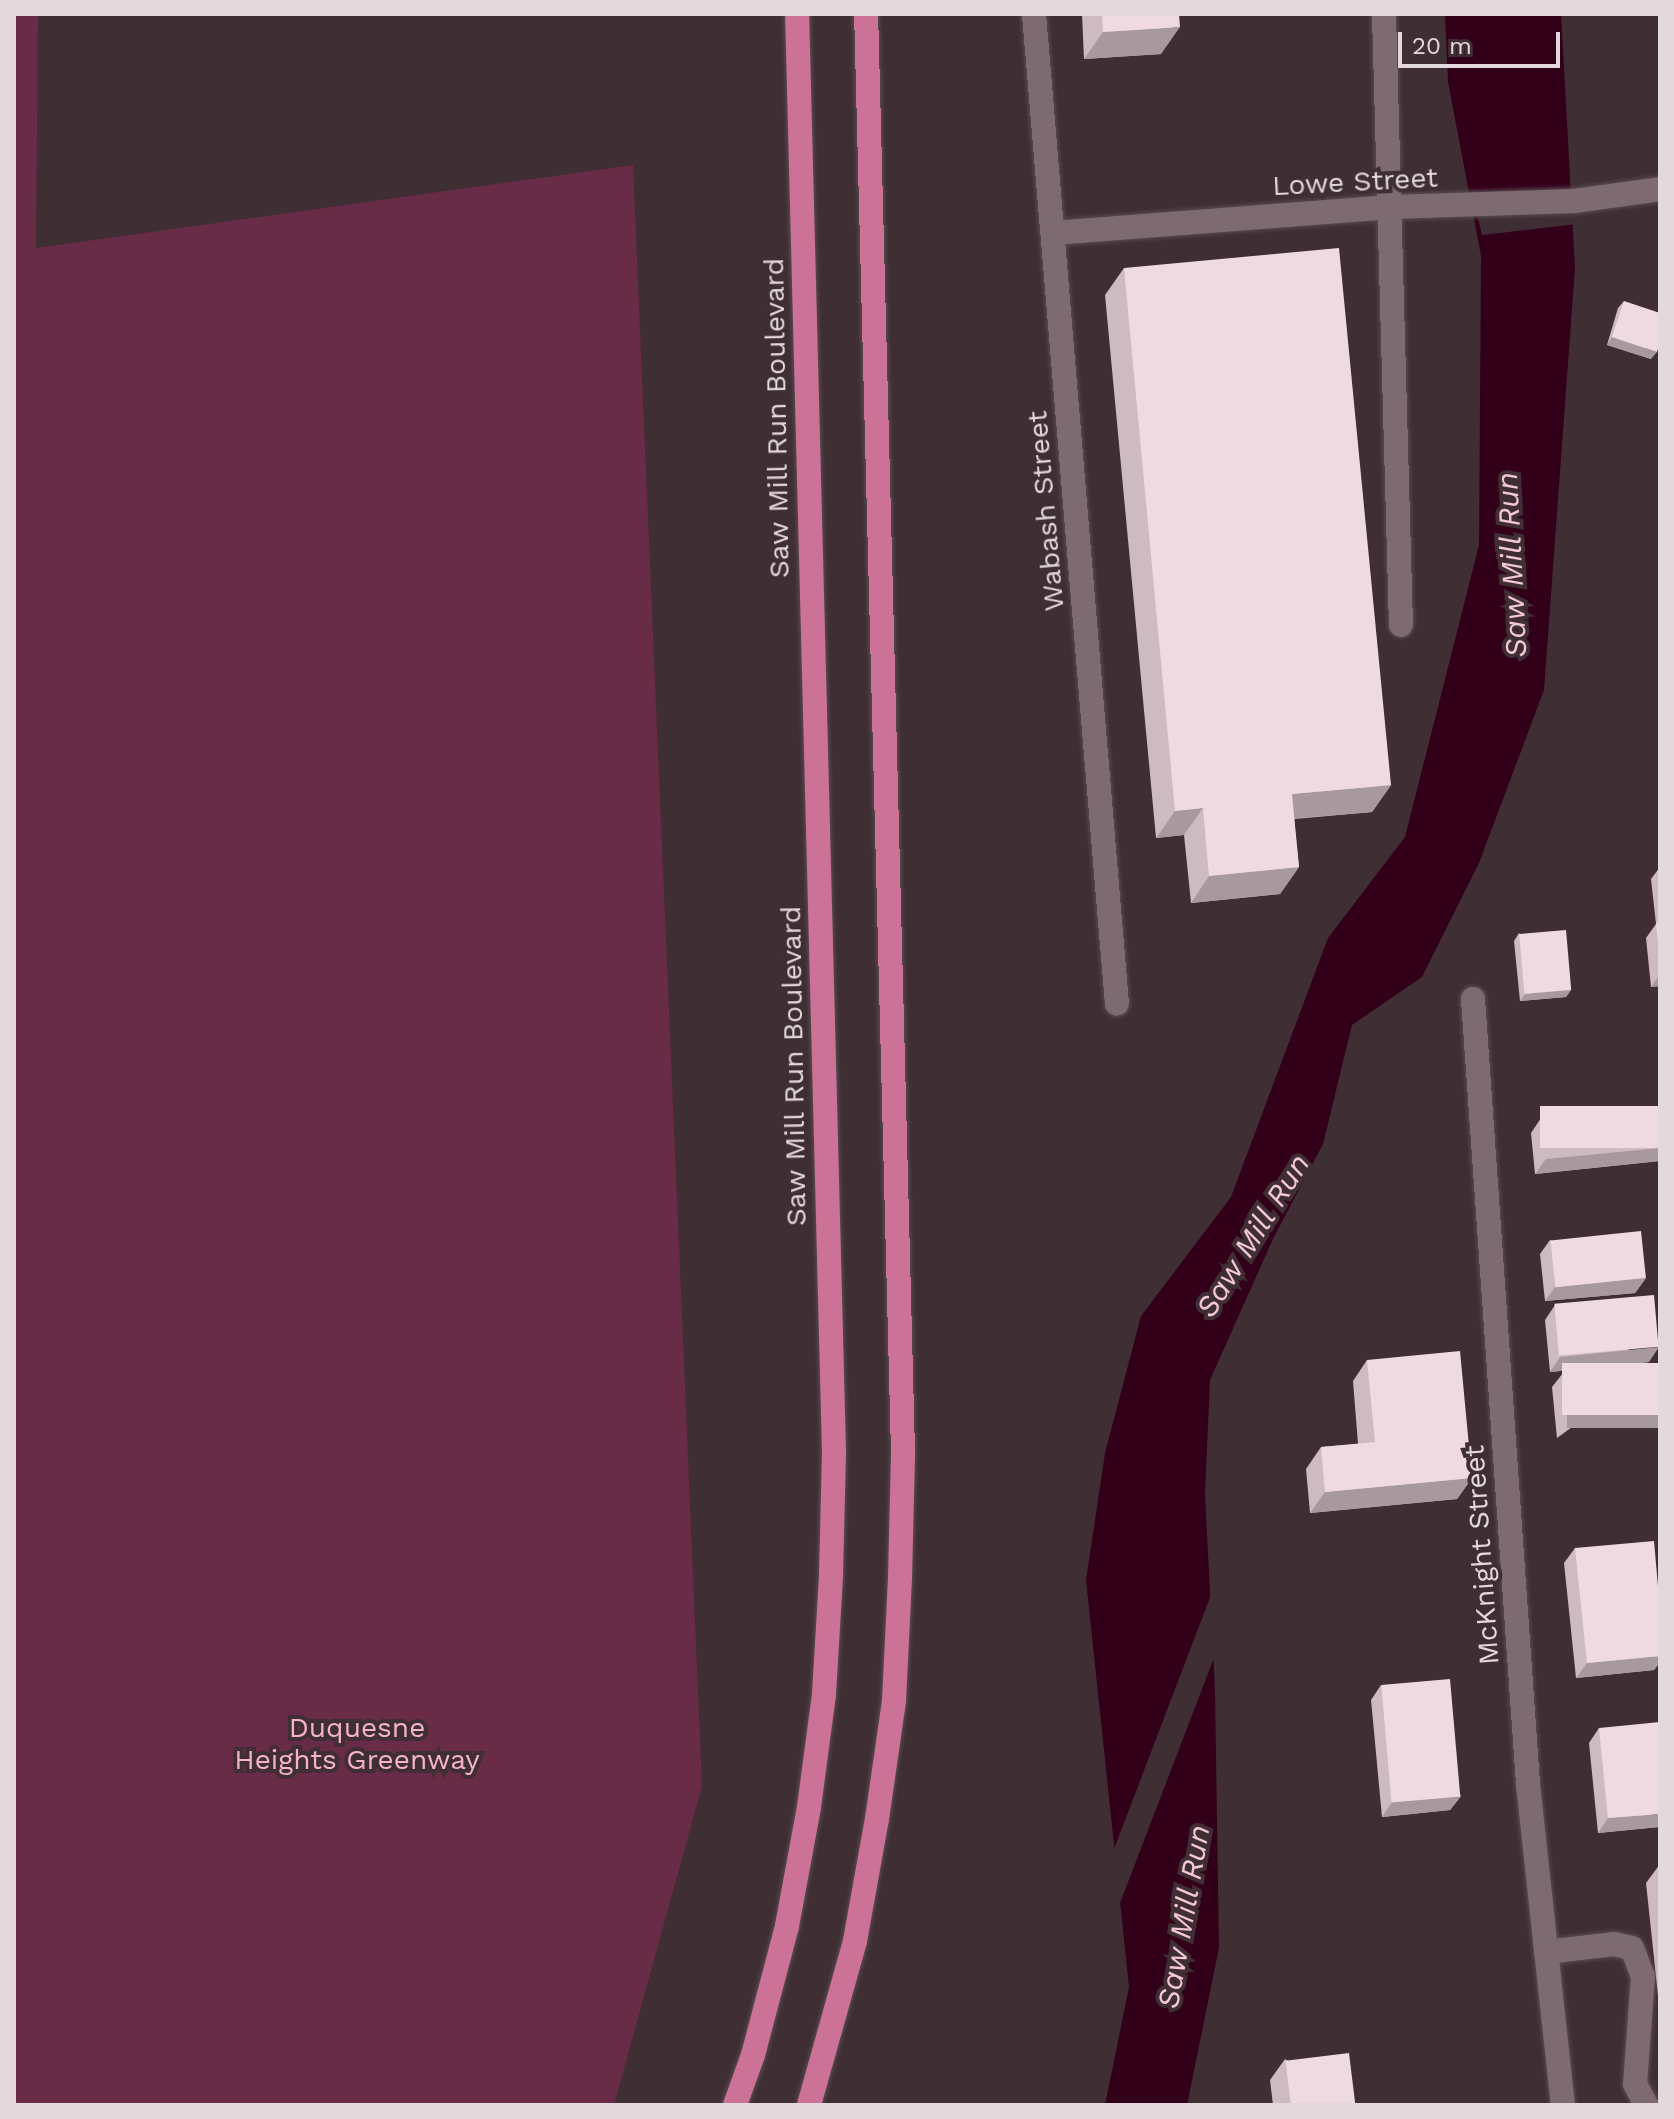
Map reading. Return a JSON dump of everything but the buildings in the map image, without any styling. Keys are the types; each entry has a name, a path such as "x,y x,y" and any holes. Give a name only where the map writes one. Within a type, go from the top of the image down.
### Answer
{"highway":[{"name":"Saw Mill Run Boulevard","path":"735,2105 753,2055 787,1926 809,1807 824,1694 831,1575 834,1452 797,14"},
{"path":"809,2105 855,1941 877,1819 894,1701 903,1484 866,14"}],"street":[{"name":"Wabash Street","path":"1034,14 1117,1004"},
{"path":"1384,14 1401,625"},
{"name":"Lowe Street","path":"1053,233 1391,207 1468,207 1574,201 1660,189"},
{"name":"McKnight Street","path":"1473,999 1528,1784 1563,2105"},
{"path":"1546,1952 1614,1944 1632,1948 1643,1976 1635,2084 1646,2105"}],"green space":[{"name":"Duquesne Heights Greenway","path":"14,14 38,14 36,248 633,165 702,1786 614,2105 14,2105"}],"water":[{"name":"Saw Mill Run","path":"1445,14 1561,14 1575,268 1544,690 1479,863 1422,977 1352,1025 1323,1144 1273,1239 1210,1380 1205,1494 1215,1690 1219,1948 1187,2105 1105,2105 1129,1987 1086,1580 1105,1453 1141,1316 1231,1197 1328,938 1405,837 1479,545 1481,256 1448,82"}],"pier":[{"path":"1575,188 1577,224 1482,235 1473,196"},
{"path":"1214,1587 1217,1650 1117,1911 1111,1857"}]}
